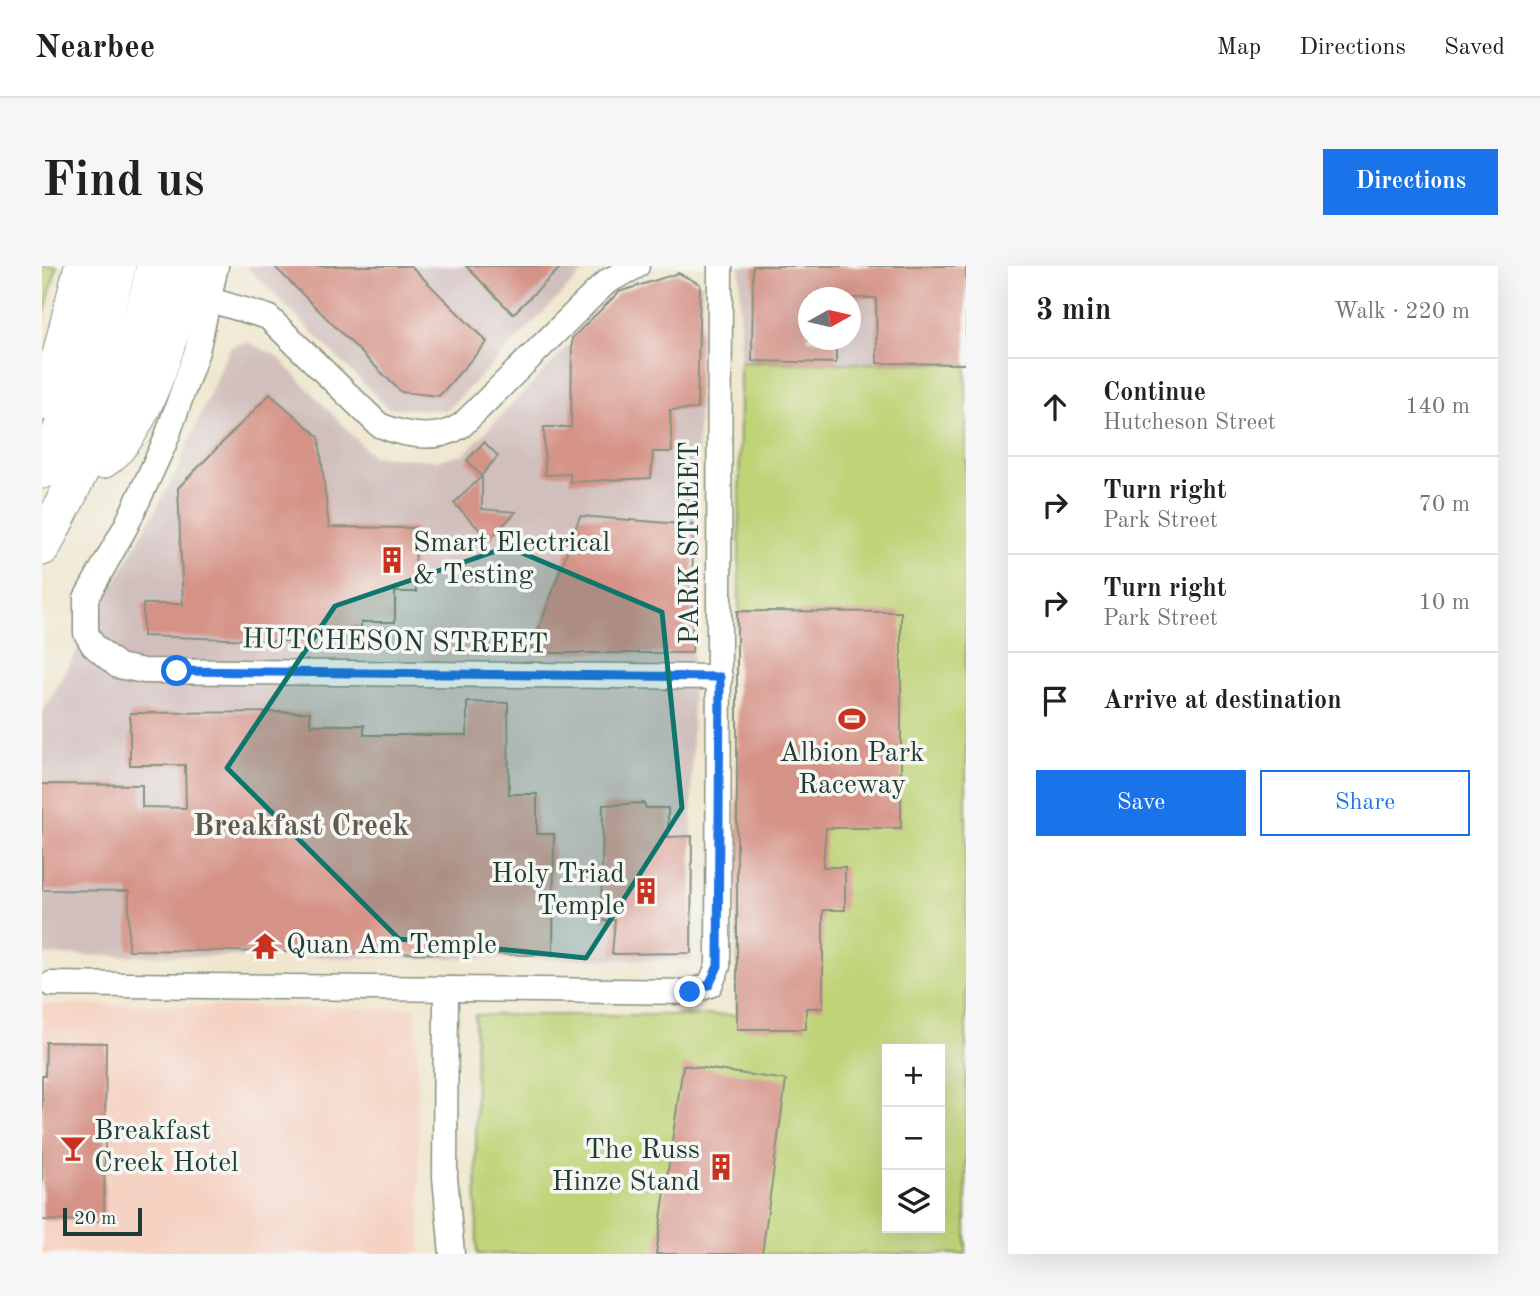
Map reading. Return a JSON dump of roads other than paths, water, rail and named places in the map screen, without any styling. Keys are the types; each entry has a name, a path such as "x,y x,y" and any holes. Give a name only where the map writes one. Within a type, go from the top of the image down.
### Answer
{"highway":[{"path":"42,402 61,355 83,266"},
{"path":"42,470 83,382 96,346 117,266"},
{"path":"42,547 80,473 124,372 155,266"},
{"path":"80,473 113,454 142,405 168,340 187,266"}],"street":[{"path":"216,266 210,300 268,317 379,425 396,432 432,436 453,432 462,425 596,292 616,276 637,266"},
{"name":"PARK STREET","path":"446,989 690,992 709,985 718,966 720,266"},
{"name":"HUTCHESON STREET","path":"210,300 187,382 165,442 125,526 86,598 86,633 110,662 144,671 720,677"},
{"path":"51,984 446,989 445,1177 452,1254"}],"place":[{"name":"Smart Electrical & Testing","path":"392,560"},
{"name":"Albion Park Raceway","path":"852,719"},
{"name":"Holy Triad Temple","path":"646,891"},
{"name":"Quan Am Temple","path":"265,946"},
{"name":"Breakfast Creek Hotel","path":"73,1148"},
{"name":"The Russ Hinze Stand","path":"721,1167"}],"district":[{"name":"Breakfast Creek","path":"301,827"}]}
